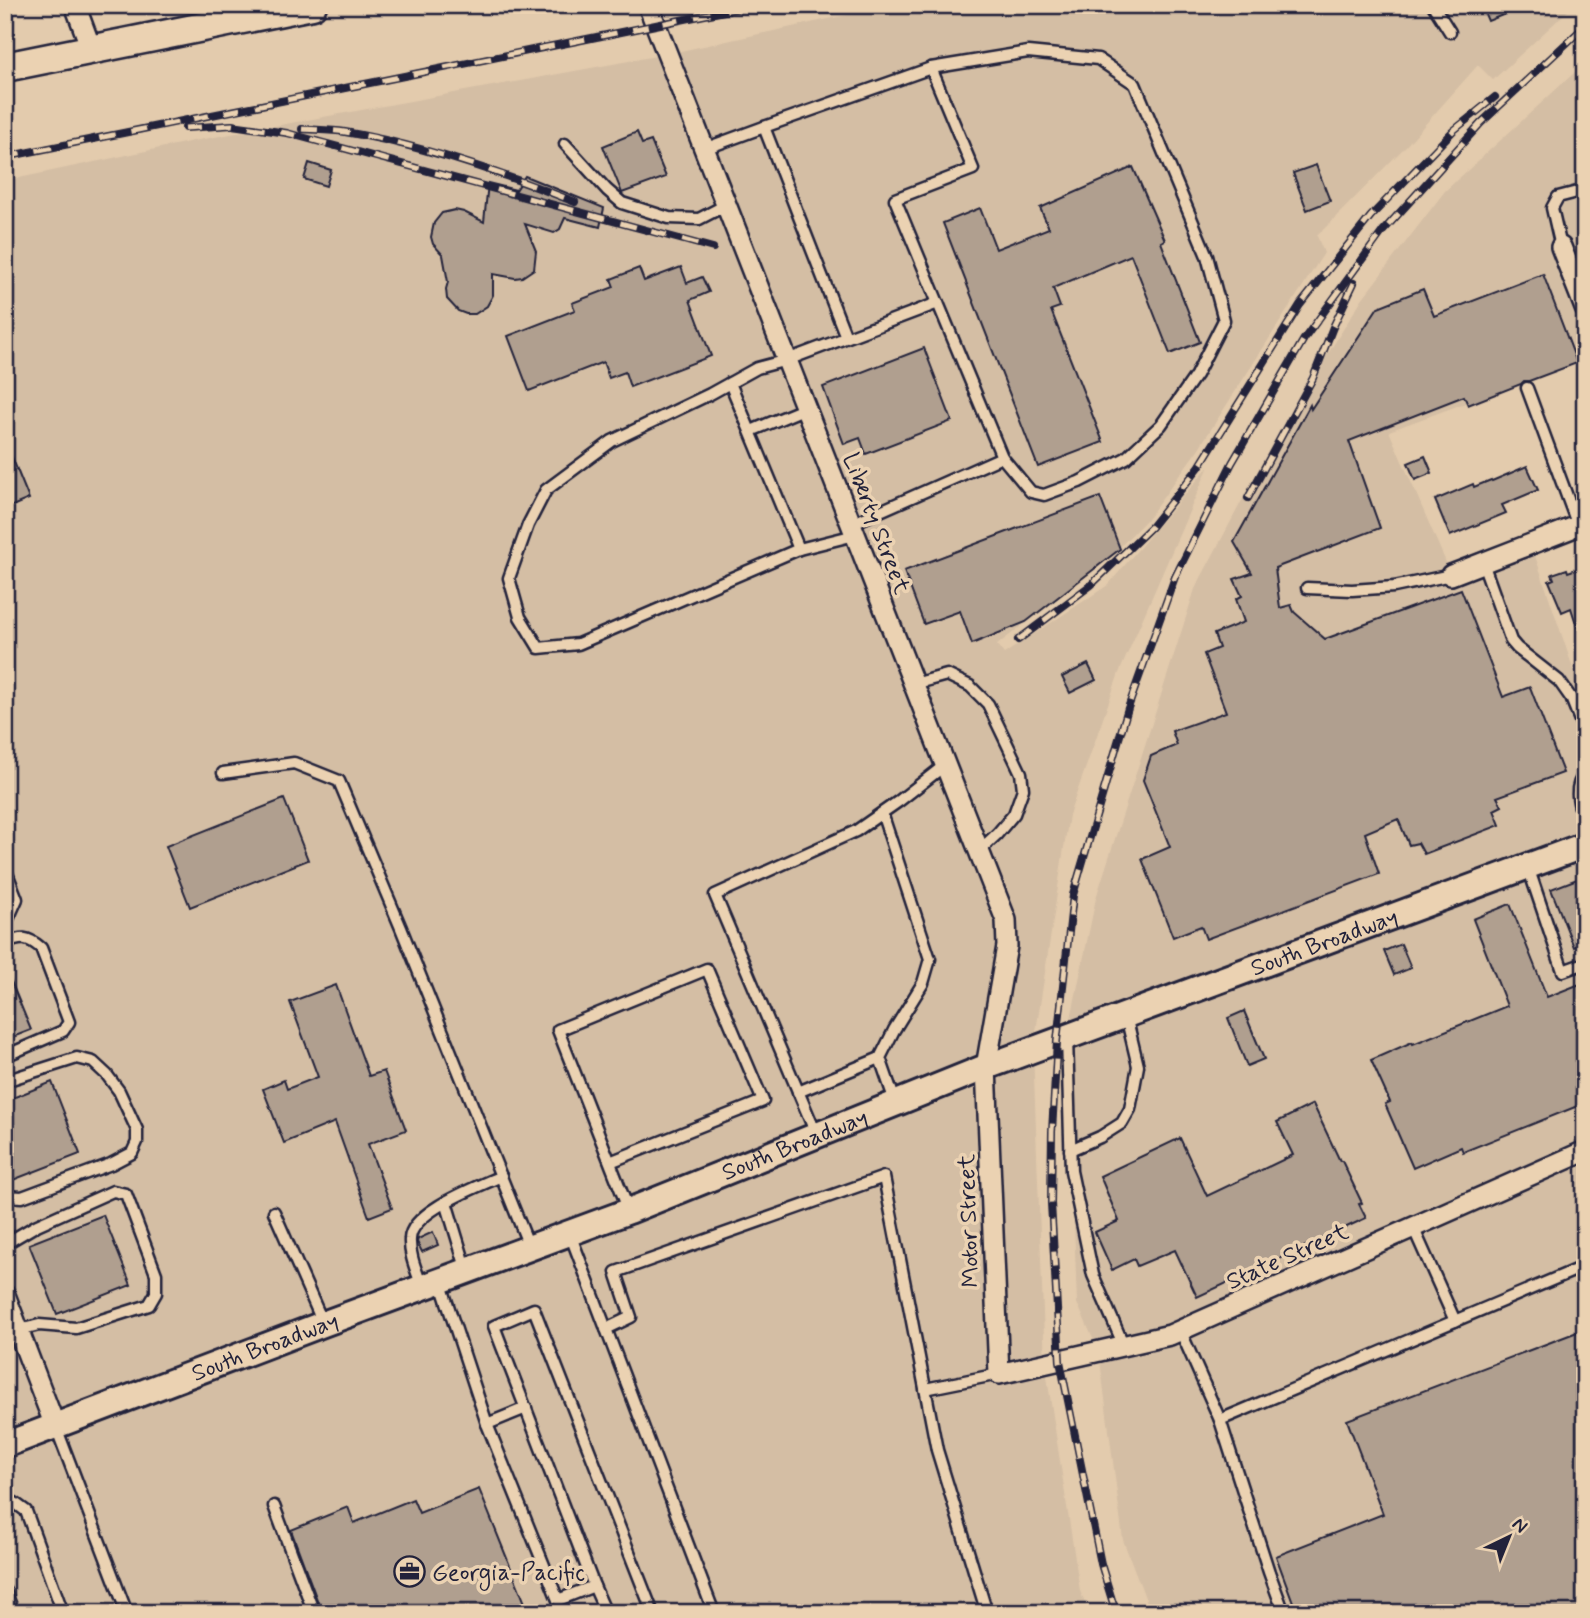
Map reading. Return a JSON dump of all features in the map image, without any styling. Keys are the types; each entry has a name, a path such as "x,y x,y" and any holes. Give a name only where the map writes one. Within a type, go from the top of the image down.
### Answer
{"main road":[{"path":"5,67 312,5"}],"street":[{"path":"75,5 92,51"},
{"name":"Liberty Street","path":"648,5 1006,919 1007,946 986,1067"},
{"path":"1561,247 1585,308"},
{"path":"1451,575 1582,525"},
{"name":"South Broadway","path":"5,1445 629,1211 986,1067 1585,845"},
{"name":"Motor Street","path":"986,1067 999,1374"},
{"name":"State Street","path":"999,1374 1170,1335 1585,1151"},
{"path":"5,1295 55,1426"}],"lane":[{"path":"1433,5 1450,32"},
{"path":"704,149 931,68 1028,52 1098,59 1135,84 1208,256 1224,320 1196,375 1161,425 1126,458 1079,482 1044,495 1031,492 1002,457 895,199 973,169 931,68"},
{"path":"764,127 846,337"},
{"path":"565,144 622,203 669,218 699,219 726,205"},
{"path":"1561,247 1552,208 1558,197 1585,190"},
{"path":"937,303 786,360 757,368 612,441 546,490 528,525 509,578 520,617 539,648 578,644 799,549 853,530 1002,457"},
{"path":"730,383 799,549"},
{"path":"1527,388 1582,525"},
{"path":"751,431 806,408"},
{"path":"1483,563 1511,641 1559,681 1571,698 1585,733"},
{"path":"1307,589 1394,587 1451,575"},
{"path":"914,684 947,675 970,686 988,704 1021,773 1023,789 1014,814 979,851"},
{"path":"223,773 294,763 339,781 530,1248"},
{"path":"817,1136 715,895 856,831 945,765"},
{"path":"1585,774 1580,779 1577,794 1585,826"},
{"path":"798,1092 880,1058 923,983 930,959 882,813"},
{"path":"1527,867 1563,971 1585,963"},
{"path":"5,868 17,899 9,917 5,919"},
{"path":"5,943 20,938 32,941 41,948 69,1022 63,1031 5,1056"},
{"path":"610,1162 763,1101 707,969 558,1030 629,1211"},
{"path":"1070,1150 1100,1138 1122,1123 1130,1109 1138,1066 1126,1016"},
{"path":"1067,1038 1071,1171 1093,1275 1124,1346"},
{"path":"5,1081 77,1058 93,1062 119,1091 137,1130 137,1142 132,1153 111,1164 22,1196 5,1196"},
{"path":"880,1058 896,1104"},
{"path":"501,1176 438,1205 419,1222 410,1236 411,1254 430,1284 558,1600 594,1586"},
{"path":"606,1329 631,1317 616,1272 884,1177 937,1450 987,1613"},
{"path":"5,1244 37,1225 113,1191 126,1194 156,1275 156,1293 149,1305 76,1328 39,1325 19,1330"},
{"path":"446,1202 467,1271"},
{"path":"274,1212 323,1324"},
{"path":"1413,1227 1455,1321"},
{"path":"570,1233 714,1613"},
{"path":"1220,1420 1585,1266"},
{"path":"606,1613 494,1326 534,1309 653,1613"},
{"path":"1180,1331 1220,1420 1284,1613"},
{"path":"925,1388 999,1374"},
{"path":"487,1424 526,1408"},
{"path":"55,1426 127,1613"},
{"path":"5,1507 15,1503 26,1511 63,1613"},
{"path":"274,1506 314,1613"},
{"path":"5,1591 14,1613"}],"shaded area":[{"path":"893,5 1574,5 1493,80 1478,65 1405,147 1317,236 1324,253 1199,448 1149,517 1109,558 997,645 1004,654 1108,585 1209,466 1119,673 1069,815 1033,1051 1045,1364 1080,1591 1089,1613 5,1613 5,181 193,141 667,54"},
{"path":"1585,63 1585,359 1389,431 1451,574 1531,544 1579,686 1585,684 1585,1613 1151,1613 1123,1540 1099,1352 1077,1303 1067,1038 1096,898 1195,589 1273,442 1362,299 1445,191"}],"building":[{"path":"1481,5 1525,5 1525,6 1488,21"},
{"path":"637,132 642,144 651,141 666,177 622,193 603,146"},
{"path":"309,163 331,170 326,186 304,179"},
{"path":"1316,165 1330,201 1307,210 1293,173"},
{"path":"1133,167 1165,240 1161,242 1200,342 1170,354 1131,255 1053,288 1060,307 1051,310 1103,442 1038,467 943,223 980,208 996,249 1049,228 1040,208"},
{"path":"525,176 604,208 600,227 565,218 560,229 554,233 525,224 536,251 534,269 515,278 493,274 493,295 487,306 475,314 458,311 447,299 448,282 443,255 433,244 431,237 434,223 442,213 455,210 484,222 488,183 516,190"},
{"path":"681,267 687,283 702,277 709,292 690,300 711,356 630,387 625,372 609,378 603,362 529,391 508,336 575,310 572,303 614,287 611,279 639,268 644,281"},
{"path":"1543,274 1577,363 1524,381 1468,405 1464,396 1349,441 1380,528 1275,568 1280,608 1291,605 1294,612 1325,639 1461,589 1503,697 1530,687 1563,773 1497,797 1502,806 1494,810 1500,825 1424,854 1418,843 1409,845 1398,819 1365,833 1379,874 1206,939 1201,926 1173,937 1142,859 1170,847 1143,780 1151,756 1177,745 1172,731 1226,712 1204,654 1219,648 1214,634 1244,622 1236,599 1242,596 1234,579 1252,573 1234,542 1310,405 1311,409 1378,307 1423,289 1434,316"},
{"path":"924,348 952,421 866,454 860,438 844,444 823,387"},
{"path":"5,440 29,499 5,509"},
{"path":"1425,456 1432,473 1415,480 1408,463"},
{"path":"1527,466 1538,490 1502,505 1506,513 1450,536 1435,500"},
{"path":"1100,497 1120,549 1026,622 972,644 960,611 924,624 904,571"},
{"path":"1585,566 1585,641 1582,642 1571,608 1562,612 1549,581 1554,579 1552,574"},
{"path":"1088,664 1096,680 1070,693 1062,677"},
{"path":"284,799 308,860 190,907 166,846"},
{"path":"1585,876 1585,943 1574,947 1551,889"},
{"path":"1510,904 1547,997 1585,982 1585,1103 1463,1152 1461,1147 1413,1168 1385,1104 1390,1102 1371,1060 1507,1006 1473,919"},
{"path":"1401,944 1411,968 1394,975 1384,951"},
{"path":"5,967 31,1030 5,1040"},
{"path":"336,985 369,1076 384,1071 406,1130 368,1144 392,1208 369,1217 335,1122 284,1143 263,1089 284,1080 287,1089 318,1077 290,1002"},
{"path":"1244,1011 1264,1059 1247,1066 1228,1018"},
{"path":"52,1082 80,1154 5,1183 5,1101"},
{"path":"1313,1104 1362,1203 1359,1204 1366,1218 1197,1297 1175,1250 1137,1266 1134,1259 1112,1270 1095,1232 1119,1221 1100,1176 1180,1138 1207,1196 1293,1155 1277,1122"},
{"path":"103,1215 131,1285 57,1314 29,1244"},
{"path":"433,1232 438,1245 422,1252 418,1239"},
{"path":"1585,1329 1585,1613 1297,1613 1276,1556 1383,1514 1347,1420"},
{"name":"Georgia-Pacific","path":"479,1489 529,1613 322,1613 291,1530 348,1507 354,1523 413,1499 419,1513"}],"railway":[{"path":"5,157 754,5"},
{"path":"1116,1613 1101,1564 1060,1361 1051,1203 1057,1041 1073,895 1128,708 1175,577 1232,463 1304,339 1383,231 1481,123 1585,26"},
{"path":"1018,640 1091,585 1151,527 1199,467 1300,305 1371,216 1453,131 1495,97"},
{"path":"185,128 232,125 287,133 713,248"},
{"path":"302,129 345,132 403,144 490,171 575,202"},
{"path":"1248,498 1313,378 1354,283"}],"place":[{"name":"Georgia-Pacific","path":"409,1572"}]}
